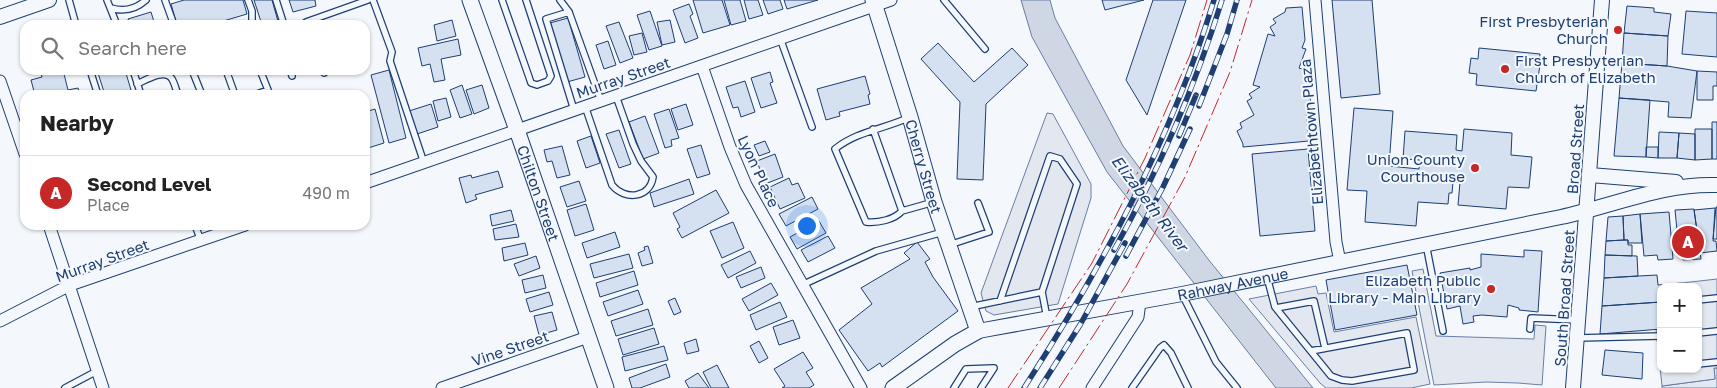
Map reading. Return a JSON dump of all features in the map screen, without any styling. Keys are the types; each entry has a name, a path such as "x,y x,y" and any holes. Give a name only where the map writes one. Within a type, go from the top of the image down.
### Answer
{"main road":[{"name":"Chilton Street","path":"470,0 606,388"},
{"name":"Cherry Street","path":"874,3 910,117 934,202 978,330"},
{"name":"Rahway Avenue","path":"896,387 955,344 978,330"}],"street":[{"path":"0,17 49,0"},
{"name":"Murray Street","path":"370,181 702,66 874,3 891,0"},
{"name":"Elizabethtown Plaza","path":"1315,0 1336,242 1340,262"},
{"name":"Broad Street","path":"1587,211 1602,0"},
{"name":"Lyon Place","path":"702,66 730,147 746,185 861,388"},
{"path":"0,81 20,139"},
{"path":"1590,175 1717,184"},
{"name":"Rahway Avenue","path":"978,330 1140,302 1267,277 1587,211 1656,191 1697,184"},
{"name":"South Broad Street","path":"1573,388 1587,211"},
{"path":"52,230 103,388"},
{"name":"Murray Street","path":"0,321 70,285 231,230"},
{"path":"1092,388 1138,316 1140,302"},
{"name":"Vine Street","path":"442,388 588,337"}],"lane":[{"path":"69,0 75,20"},
{"path":"108,0 115,20"},
{"path":"111,8 121,11 126,10 140,5 146,0"},
{"path":"165,0 172,20"},
{"path":"248,0 252,11 252,20"},
{"path":"276,0 282,20"},
{"path":"312,20 368,0"},
{"path":"373,0 392,52 390,61 424,163"},
{"path":"502,0 531,83 537,85 548,81 551,76 526,0"},
{"path":"560,0 569,12 601,101"},
{"path":"944,0 985,50"},
{"path":"569,12 546,18 612,185 617,191 626,196 635,196 652,183 653,177 633,144 616,96"},
{"path":"780,38 812,127"},
{"path":"92,75 96,90"},
{"path":"135,75 139,90"},
{"path":"138,86 154,76 168,75 172,78 176,90"},
{"path":"194,75 200,90"},
{"path":"228,75 233,90"},
{"path":"262,75 268,90"},
{"path":"910,117 873,129 846,141 835,149 866,222 876,223 898,216 902,211 934,202"},
{"path":"873,129 902,211"},
{"path":"1000,301 1050,156 1060,159 1077,184 1042,292 1047,318"},
{"path":"802,285 876,250 989,232 978,203"},
{"path":"197,230 201,240"},
{"path":"1426,244 1444,332"},
{"path":"1267,277 1270,294 1276,308 1331,376 1352,381 1414,370 1407,333 1311,351"},
{"path":"970,307 1042,292"},
{"path":"1182,294 1216,362 1237,388"},
{"path":"1702,300 1717,298"},
{"path":"1276,308 1314,301 1325,348"},
{"path":"1530,329 1531,318 1578,320"},
{"path":"1702,332 1717,331"},
{"path":"1577,338 1657,336"},
{"path":"1132,388 1160,348 1164,346 1170,353 1188,388"},
{"path":"1702,364 1717,362"},
{"path":"954,388 966,369 994,368 981,388"},
{"path":"65,388 97,371"}],"shaded area":[{"path":"1047,113 1053,114 1091,184 1091,198 1058,304 994,315 986,311 981,293"},
{"path":"1423,269 1436,336 1534,339 1535,325 1546,326 1542,385 1486,382 1434,385 1412,271"},
{"path":"1717,279 1717,368 1714,368 1715,379 1662,386 1661,373 1702,373 1702,283 1682,283"},
{"path":"1316,286 1318,294 1326,293 1334,332 1416,317 1430,384 1411,388 1326,388 1320,383 1249,299"},
{"path":"1714,368 1717,368 1717,388 1662,388 1662,386 1715,379"}],"water":[{"name":"Elizabeth River","path":"1021,0 1050,0 1055,18 1123,146 1208,259 1313,388 1276,388 1107,172 1032,37"}],"building":[{"path":"184,0 243,0 247,14 227,20 176,20 171,4"},
{"path":"254,0 272,0 278,20 260,20"},
{"path":"289,0 315,0 316,6 293,12"},
{"path":"693,0 722,0 730,25 703,33"},
{"path":"724,0 740,0 746,21 731,25"},
{"path":"744,0 758,0 763,15 749,19"},
{"path":"763,0 780,0 783,9 768,14"},
{"path":"784,0 818,0 787,9"},
{"path":"1102,0 1144,0 1105,10"},
{"path":"1153,0 1186,0 1147,115 1126,80"},
{"path":"1332,0 1372,0 1380,94 1341,98"},
{"path":"689,4 693,14 690,16 698,38 685,43 673,10"},
{"path":"1627,6 1654,8 1654,12 1671,14 1668,36 1624,33"},
{"path":"1302,7 1305,40 1302,48 1306,49 1299,68 1308,71 1311,108 1306,111 1309,141 1243,147 1237,131 1242,128 1240,123 1254,115 1247,101 1252,98 1249,94 1260,87 1253,85 1268,34 1275,36 1270,27 1276,23 1273,19 1285,12 1286,8"},
{"path":"650,11 662,46 649,50 637,15"},
{"path":"1686,11 1717,13 1717,57 1682,54"},
{"path":"151,12 153,20 128,20"},
{"path":"568,18 585,77 567,82 550,23"},
{"path":"452,20 456,36 437,41 434,25"},
{"path":"670,20 675,42 662,45 657,22"},
{"path":"619,22 633,58 620,63 606,26"},
{"path":"642,33 647,52 634,55 629,36"},
{"path":"1624,33 1668,36 1667,66 1622,63"},
{"path":"458,39 461,55 441,59 445,80 434,82 430,64 422,66 418,48"},
{"path":"608,41 616,65 604,69 596,45"},
{"path":"938,43 974,82 1012,48 1028,65 986,104 983,180 957,179 960,102 921,59"},
{"name":"First Presbyterian Church of Elizabeth","path":"1479,48 1540,54 1536,91 1476,85 1477,74 1469,73 1471,58 1478,59"},
{"path":"1622,63 1667,66 1697,71 1691,118 1668,117 1669,102 1619,98"},
{"path":"389,70 406,138 389,143 371,75"},
{"path":"1697,71 1717,72 1717,86 1713,86 1713,100 1697,100"},
{"path":"770,72 773,82 770,83 777,103 761,108 751,78"},
{"path":"41,75 64,75 68,90 34,90 31,80 42,77"},
{"path":"99,75 126,75 131,90 103,90"},
{"path":"865,76 870,94 868,95 870,104 839,112 840,116 826,120 817,89"},
{"path":"745,81 755,112 741,117 738,107 733,108 726,87"},
{"path":"462,85 472,114 460,118 450,90"},
{"path":"482,85 489,108 474,114 466,90"},
{"path":"446,98 451,117 438,121 433,101"},
{"path":"1619,98 1650,100 1646,157 1614,156"},
{"path":"431,104 438,127 417,134 409,111"},
{"path":"686,104 693,125 678,130 671,109"},
{"name":"Union County Courthouse","path":"1354,108 1393,111 1389,166 1419,169 1420,160 1403,159 1405,131 1457,135 1456,150 1462,151 1464,129 1512,133 1511,155 1532,157 1529,188 1508,187 1506,209 1458,205 1460,182 1453,182 1448,204 1418,202 1416,226 1365,222 1367,191 1347,190"},
{"path":"375,109 384,143 370,147 370,110"},
{"path":"669,109 679,138 671,140 672,146 665,148 654,114"},
{"path":"645,116 659,153 643,159 629,122"},
{"path":"1712,122 1717,122 1717,159 1712,159"},
{"path":"1695,129 1712,129 1712,159 1695,160"},
{"path":"619,130 631,164 619,168 606,134"},
{"path":"1659,132 1679,133 1677,158 1658,158"},
{"path":"1679,133 1695,134 1695,160 1677,158"},
{"path":"591,136 600,163 586,168 577,141"},
{"path":"765,141 770,152 759,156 754,145"},
{"path":"701,145 710,174 697,178 687,149"},
{"path":"562,146 570,175 557,178 552,161 547,162 544,150"},
{"path":"1646,147 1658,147 1658,158 1646,157"},
{"path":"1308,149 1315,231 1260,236 1252,154"},
{"path":"775,154 783,177 765,184 757,161"},
{"path":"498,171 503,187 475,195 477,199 466,203 459,178 471,175 472,178"},
{"path":"789,178 792,185 798,183 805,198 780,209 770,187"},
{"path":"689,179 694,194 654,207 650,193"},
{"path":"579,181 586,201 567,207 560,187"},
{"path":"716,190 729,213 682,238 677,229 680,227 673,213"},
{"path":"812,197 818,209 786,226 779,214"},
{"path":"586,204 594,230 575,236 567,210"},
{"path":"1716,207 1717,239 1713,239"},
{"path":"1715,208 1713,241 1716,241 1717,251 1700,253 1694,210"},
{"path":"1694,209 1701,259 1683,260 1682,250 1679,250 1675,210"},
{"path":"511,210 514,221 492,226 490,215"},
{"path":"1669,212 1673,259 1658,260 1657,255 1644,256 1640,214"},
{"path":"1640,214 1642,243 1628,243 1628,240 1624,240 1623,216"},
{"path":"1623,216 1624,240 1606,241 1608,217"},
{"path":"819,221 826,233 797,249 790,237"},
{"path":"733,222 744,248 722,258 710,231"},
{"path":"516,224 519,237 495,240 493,229"},
{"path":"615,232 620,247 587,258 582,243"},
{"path":"828,236 835,248 808,262 801,250"},
{"path":"1628,240 1628,245 1632,245 1632,256 1605,255 1606,241"},
{"path":"917,242 930,259 925,262 933,277 958,311 882,367 880,363 868,371 839,330 872,304 861,288 910,259 904,253"},
{"path":"525,243 528,255 504,261 502,248"},
{"path":"648,246 653,263 642,266 638,253 645,250 644,247"},
{"name":"Elizabeth Public Library - Main Library","path":"1524,250 1542,251 1538,312 1519,310 1519,308 1508,305 1507,317 1473,316 1474,322 1463,324 1460,306 1447,309 1440,273 1481,267 1481,254 1524,257"},
{"path":"750,251 756,263 728,278 721,265"},
{"path":"629,254 633,268 594,278 590,264"},
{"path":"1605,255 1637,256 1638,276 1604,278"},
{"path":"536,256 540,268 519,276 514,264"},
{"path":"1407,265 1417,315 1335,330 1326,280"},
{"path":"761,267 765,278 741,288 736,277"},
{"path":"634,271 638,285 600,297 596,283"},
{"path":"543,275 546,288 525,293 522,280"},
{"path":"1657,275 1657,302 1602,306 1604,278"},
{"path":"771,283 778,295 749,311 742,299"},
{"path":"638,290 643,304 608,316 603,302"},
{"path":"549,292 553,305 530,312 526,299"},
{"path":"675,298 681,312 674,315 668,301"},
{"path":"780,302 787,317 756,330 750,315"},
{"path":"1657,302 1657,329 1600,334 1602,306"},
{"path":"648,309 653,325 616,336 611,321"},
{"path":"552,312 557,330 539,335 534,316"},
{"path":"793,320 800,338 779,345 773,327"},
{"path":"654,328 659,344 623,355 618,339"},
{"path":"696,339 699,351 687,354 684,343"},
{"path":"759,341 768,358 759,363 750,346"},
{"path":"664,346 668,360 625,371 622,357"},
{"path":"1605,350 1643,353 1642,379 1602,375"},
{"path":"803,352 813,368 806,372 814,385 809,388 782,388 785,386 774,369"},
{"path":"666,364 670,377 640,388 632,388 629,378"},
{"path":"717,365 729,388 711,388 703,372"},
{"path":"698,373 709,388 689,388 685,381"}],"railway":[{"path":"1024,388 1081,296 1156,152 1178,102 1214,0"},
{"path":"1114,250 1175,128 1200,65 1222,0"},
{"path":"1199,106 1227,34 1237,0"},
{"path":"1179,136 1196,95"},
{"path":"1126,256 1163,187 1190,129"},
{"path":"1040,388 1080,325 1125,243"}],"power":[{"path":"1008,388 1092,263 1145,158 1190,55 1207,0"},
{"path":"1059,388 1127,284 1185,177 1230,72 1252,0"}],"place":[{"name":"First Presbyterian Church","path":"1618,30"},
{"name":"First Presbyterian Church of Elizabeth","path":"1505,69"},
{"name":"Union County Courthouse","path":"1475,168"},
{"name":"Second Level","path":"1688,242"},
{"name":"Elizabeth Public Library - Main Library","path":"1491,289"}]}
